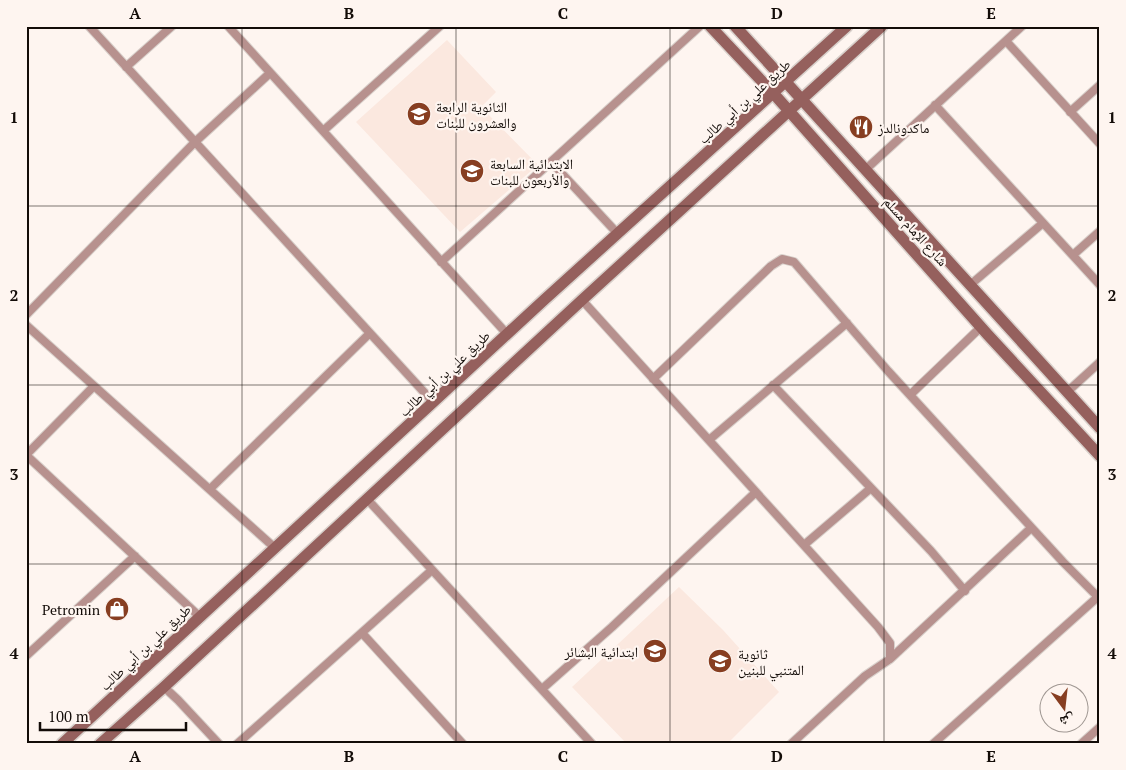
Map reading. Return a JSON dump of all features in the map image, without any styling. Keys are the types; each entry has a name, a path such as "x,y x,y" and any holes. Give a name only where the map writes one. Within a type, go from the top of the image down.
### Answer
{"main road":[{"name":"شارع الإمام مسلم","path":"710,26 774,94 981,327 1100,456"},
{"name":"شارع الإمام مسلم","path":"735,26 1100,428"},
{"name":"طريق علي بن أبي طالب","path":"62,744 507,334 847,26"},
{"path":"100,744 882,26"}],"street":[{"path":"89,26 433,402"},
{"path":"126,67 172,26"},
{"path":"228,26 507,334"},
{"path":"324,131 440,26"},
{"path":"441,262 700,26"},
{"path":"865,170 1022,26"},
{"path":"1006,41 1100,144"},
{"path":"26,315 195,142 270,72"},
{"path":"1070,112 1100,85"},
{"path":"935,105 1100,285"},
{"path":"551,162 618,234"},
{"path":"970,286 1043,223"},
{"path":"1073,255 1100,231"},
{"path":"653,379 771,266 782,259 794,262 910,395 1031,528 1099,597 933,744"},
{"path":"582,300 887,638 891,650 890,659"},
{"path":"709,440 847,323"},
{"path":"26,325 275,548"},
{"path":"910,395 981,327"},
{"path":"210,489 370,333"},
{"path":"1066,392 1100,362"},
{"path":"94,386 26,455 200,617"},
{"path":"774,386 931,551 965,591"},
{"path":"804,546 870,488"},
{"path":"542,690 756,492"},
{"path":"367,499 592,744"},
{"path":"791,744 865,676 890,659 1031,528"},
{"path":"26,656 135,556"},
{"path":"237,744 432,570"},
{"path":"362,633 463,744"},
{"path":"164,687 219,744"},
{"path":"1080,744 1100,727"}],"shaded area":[{"path":"447,40 496,92 481,107 538,165 460,232 356,122"},
{"path":"679,587 723,630 779,692 727,744 627,744 572,687"}],"place":[{"name":"الثانوية الرابعة والعشرون للبنات","path":"419,114"},
{"name":"ماكدونالدز","path":"861,127"},
{"name":"الابتدائية السابعة والأربعون للبنات","path":"472,171"},
{"name":"Petromin","path":"117,609"},
{"name":"ابتدائية البشائر","path":"655,651"},
{"name":"ثانوية المتنبي للبنين","path":"720,661"}]}
